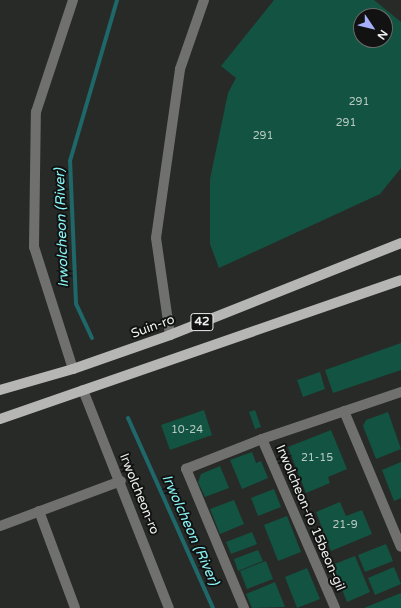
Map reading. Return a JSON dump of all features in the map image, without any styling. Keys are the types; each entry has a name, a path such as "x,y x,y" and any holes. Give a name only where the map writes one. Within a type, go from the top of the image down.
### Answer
{"main road":[{"name":"Suin-ro","path":"0,390 73,369 170,335 401,243"},
{"path":"0,419 401,280"}],"street":[{"path":"73,0 36,112 34,247 73,369"},
{"path":"170,335 156,238 180,69 204,0"},
{"name":"Irwolcheon-ro","path":"83,390 121,481 169,608"},
{"name":"Irwolcheon-ro 15beon-gil","path":"244,608 186,469 262,439 401,392"},
{"path":"344,411 401,547"},
{"name":"Irwolcheon-ro 15beon-gil","path":"262,439 335,608"},
{"path":"0,526 121,481"},
{"path":"39,512 75,608"}],"building":[{"path":"274,0 374,0 384,8 353,8 353,48 393,48 393,15 401,22 401,168 380,194 219,268 210,244 210,179 228,93 236,78 221,66"},
{"path":"401,343 401,370 333,393 325,370"},
{"path":"320,372 325,389 303,397 297,380"},
{"path":"204,410 212,435 170,450 161,425"},
{"path":"255,410 261,427 255,429 249,412"},
{"path":"388,412 401,449 376,459 363,426 366,420"},
{"path":"331,430 347,469 328,477 330,483 306,493 288,447"},
{"path":"252,452 256,463 261,461 268,478 242,489 230,460"},
{"path":"401,462 401,498 394,501 382,470"},
{"path":"220,466 229,488 205,497 198,482 201,474"},
{"path":"274,489 281,507 258,516 251,498"},
{"path":"234,500 244,524 220,534 210,509"},
{"path":"340,502 346,516 362,510 372,534 331,551 316,512"},
{"path":"287,516 301,552 278,561 264,525"},
{"path":"252,532 257,544 231,554 226,542"},
{"path":"386,544 393,561 365,572 358,555"},
{"path":"258,550 263,561 238,571 234,559"},
{"path":"355,556 370,592 347,602 332,565"},
{"path":"266,561 273,579 247,589 240,571"},
{"path":"394,567 401,584 375,595 368,578"},
{"path":"307,568 320,599 297,608 285,577"},
{"path":"275,582 285,607 252,608 246,594"},
{"path":"401,593 401,608 364,608"}],"waterway":[{"name":"Irwolcheon (River)","path":"92,338 76,303 70,161 117,0"},
{"name":"Irwolcheon (River)","path":"128,418 213,608"}]}
